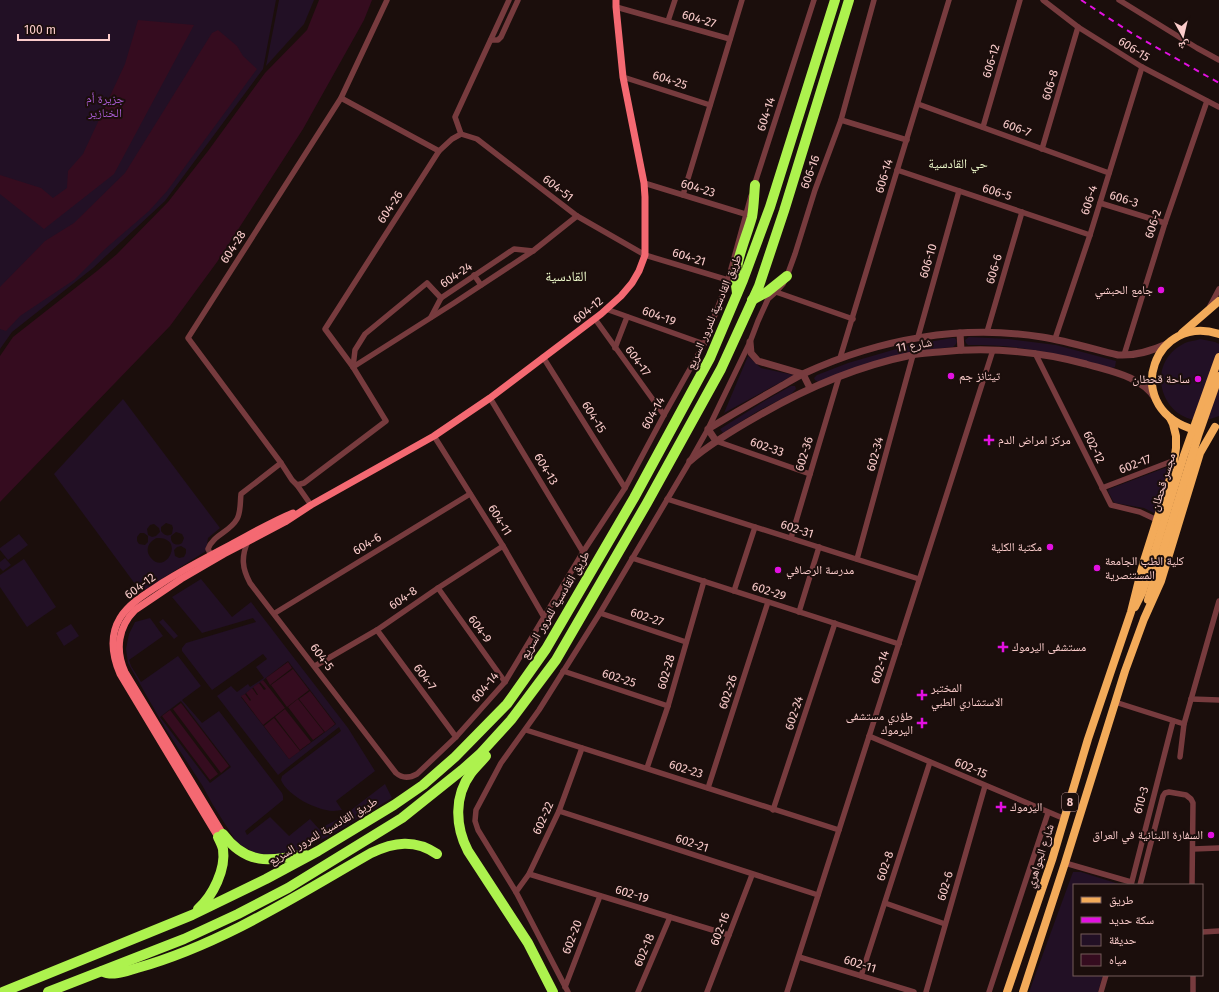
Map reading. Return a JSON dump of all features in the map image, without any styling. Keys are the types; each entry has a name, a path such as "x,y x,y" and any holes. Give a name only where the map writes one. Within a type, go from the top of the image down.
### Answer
{"highway":[{"name":"طريق القادسية للمرور السريع","path":"3,992 192,915 266,879 318,851 394,805 422,785 456,757 507,704 546,649 634,498 710,358 737,294 770,207 835,0"},
{"path":"48,992 184,939 238,914 288,888 402,818 432,796 462,770 497,736 525,703 556,660 599,587 721,369 759,286 784,211 849,0"},
{"path":"737,294 735,281 736,267 752,213 755,185"},
{"path":"752,300 774,287 787,276"},
{"path":"497,736 491,749 471,773 464,786 458,808 460,830 468,851 528,943 554,992"},
{"path":"221,836 234,848 252,857 264,860 282,860 318,851"},
{"path":"192,915 208,899 218,879 222,868 223,853 221,836"},
{"path":"102,971 106,974 116,974 193,949 244,926 382,847 408,843 420,845 437,854"}],"main road":[{"name":"604-12","path":"221,836 120,674 115,658 113,634 120,617 128,607 146,593 187,568 211,555 248,541 285,522 311,505 434,436 490,398 595,319 621,296 632,283 639,271 644,255 645,197 644,183 623,77 616,4"},
{"path":"1189,428 1170,418 1155,398 1152,384 1153,369 1158,355 1168,344 1219,301"},
{"path":"1177,337 1188,332 1200,330 1212,331 1219,334"},
{"name":"مجسر قحطان","path":"1144,619 1152,572 1184,454 1219,358"},
{"name":"مجسر قحطان","path":"1131,612 1152,572 1219,376"},
{"name":"8","path":"1131,612 1143,564 1175,460 1176,436 1170,418"},
{"path":"1204,429 1217,427"},
{"name":"8","path":"1023,992 1066,863 1115,702 1144,619 1161,581 1200,453 1217,427"},
{"name":"604-12","path":"221,836 125,672 119,647 123,626 135,610 222,552 281,518 311,505"},
{"name":"شارع الجواهري","path":"1006,992 1052,860 1088,739 1131,612"}],"street":[{"name":"604-28","path":"311,505 188,338 341,98 387,0"},
{"path":"461,134 456,117 509,0"},
{"path":"491,40 498,40 501,37 518,0"},
{"path":"668,21 675,0"},
{"path":"683,195 742,0"},
{"name":"604-14","path":"405,778 417,774 456,737 505,682 583,552 625,488 704,344 728,280 745,214 814,0"},
{"name":"606-16","path":"566,989 516,892 476,826 478,806 501,763 540,710 600,613 690,461 708,429 750,342 768,299 783,284 787,276 815,190 841,120 874,0"},
{"name":"606-14","path":"840,358 949,0"},
{"name":"606-12","path":"982,128 1020,0"},
{"name":"606-15","path":"1043,0 1078,27 1142,67 1219,108"},
{"path":"1119,0 1219,60"},
{"name":"604-27","path":"616,4 730,39"},
{"name":"606-8","path":"1042,149 1078,27"},
{"name":"606-4","path":"1055,339 1090,235 1142,67"},
{"name":"604-25","path":"623,77 710,105"},
{"path":"341,98 439,151"},
{"name":"606-2","path":"1124,355 1165,223 1207,101"},
{"name":"606-7","path":"918,104 1109,173"},
{"path":"841,120 907,140"},
{"name":"604-26","path":"297,485 304,483 386,421 353,367 325,328 439,151 452,139 461,134"},
{"name":"604-51","path":"461,134 477,139 578,216 644,255"},
{"name":"606-5","path":"897,170 1090,235"},
{"name":"604-23","path":"644,183 745,214"},
{"name":"606-10","path":"918,337 959,191"},
{"name":"606-3","path":"1100,203 1165,223"},
{"name":"606-6","path":"988,332 1022,212"},
{"path":"353,367 533,251 578,216"},
{"name":"604-24","path":"353,367 355,350 365,334 427,283 441,298 514,249 533,251"},
{"name":"604-21","path":"644,255 728,280"},
{"path":"474,275 481,285"},
{"path":"1204,314 1219,289"},
{"path":"776,292 853,319"},
{"path":"430,318 441,298"},
{"name":"604-19","path":"606,309 704,344"},
{"path":"615,348 627,317"},
{"name":"604-17","path":"595,319 664,415"},
{"name":"شارع 11","path":"708,429 803,374 840,358 918,337 988,332 1022,334 1055,339 1118,355 1149,352 1168,344"},
{"path":"960,333 961,350"},
{"path":"750,342 751,353 758,361 803,374 810,388"},
{"name":"شارع 11","path":"690,461 716,441 771,408 810,388 876,364 914,355 961,350 993,350 1035,353 1073,361 1126,376 1143,386 1155,398"},
{"name":"602-14","path":"788,992 993,350"},
{"name":"602-12","path":"1035,353 1112,506 1140,512 1157,520"},
{"name":"602-34","path":"857,560 914,355"},
{"name":"604-15","path":"543,357 625,488"},
{"name":"602-36","path":"791,538 839,377"},
{"name":"604-13","path":"490,398 583,552"},
{"path":"708,429 716,441"},
{"name":"604-11","path":"434,436 503,546 544,618"},
{"name":"602-33","path":"716,441 810,474"},
{"name":"602-17","path":"1102,488 1175,460"},
{"path":"211,555 208,549 212,541 234,524 238,518 241,494 281,463"},
{"name":"604-6","path":"274,613 470,494"},
{"name":"602-31","path":"667,499 919,579"},
{"path":"734,591 755,527"},
{"name":"604-5","path":"248,541 243,558 244,570 250,583 315,666 396,774 405,778"},
{"name":"604-8","path":"315,666 377,630 503,546"},
{"path":"799,612 819,547"},
{"name":"602-29","path":"632,558 899,644"},
{"name":"602-28","path":"647,768 668,706 704,581"},
{"name":"604-9","path":"438,588 505,682"},
{"path":"1180,757 1184,724 1219,600"},
{"name":"602-26","path":"708,788 768,602"},
{"name":"602-27","path":"600,613 686,642"},
{"name":"602-24","path":"773,810 835,623"},
{"name":"604-7","path":"377,630 456,737"},
{"name":"602-25","path":"563,671 668,706"},
{"path":"1191,699 1219,700"},
{"path":"1115,702 1184,724"},
{"name":"610-3","path":"1131,884 1174,721"},
{"name":"602-23","path":"526,730 839,830"},
{"name":"602-15","path":"869,736 1065,819"},
{"name":"602-22","path":"516,892 529,874 559,811 582,748"},
{"name":"602-8","path":"861,976 930,762"},
{"name":"602-6","path":"926,992 985,786"},
{"path":"1140,884 1163,796 1165,793 1169,792 1186,795 1193,801 1192,884"},
{"name":"602-21","path":"559,811 752,875 818,895"},
{"path":"989,992 1048,812"},
{"path":"1193,849 1219,848"},
{"path":"1066,863 1131,884"},
{"name":"602-19","path":"529,874 729,935"},
{"name":"602-16","path":"707,992 752,875"},
{"name":"602-20","path":"566,989 600,896"},
{"path":"885,903 945,924"},
{"name":"602-18","path":"638,992 670,917"},
{"path":"1203,932 1219,932"},
{"name":"602-11","path":"799,957 914,992"},
{"path":"1101,992 1106,976"},
{"path":"1193,976 1193,992"}],"green space":[{"name":"جزيرة أم الخنازير","path":"0,0 276,0 263,69 165,201 93,268 12,332 0,349"},
{"path":"279,0 314,0 304,24 266,66"},
{"path":"969,337 1009,339 1056,345 1116,361 1115,367 1112,368 1063,356 1025,349 1001,346 968,345 965,340"},
{"path":"955,338 957,341 953,347 925,350 818,382 814,378 817,375 848,363 910,345"},
{"path":"1200,339 1219,344 1219,416 1201,420 1185,417 1173,409 1165,396 1161,382 1163,367 1171,354 1185,343"},
{"path":"748,356 761,368 794,375 724,413"},
{"path":"791,386 795,386 796,389 791,394 758,411 723,433 720,429 766,400"},
{"path":"123,399 220,528 208,538 206,551 141,592 54,474","holes":["166,523 172,525 172,534 164,534 161,531 161,527","154,524 159,528 160,532 156,536 152,537 148,535 147,529 150,525","176,532 182,534 184,538 182,543 178,545 174,544 171,541 171,536","140,533 144,533 148,536 148,542 145,545 139,544 137,537","157,538 166,539 170,543 172,549 167,559 162,562 157,562 151,558 148,552 148,546","181,546 186,549 186,553 184,557 179,558 175,556 174,550"]},
{"path":"1170,466 1156,514 1144,508 1115,503 1113,501 1108,491 1109,489"},
{"path":"19,534 28,545 8,560 0,548"},
{"path":"5,558 11,565 3,571 0,568 0,562"},
{"path":"24,559 56,607 27,627 0,587 0,575"},
{"path":"201,579 232,617 251,602 348,728 375,771 336,801 342,810 326,810 311,805 296,797 281,780 282,776 341,731 339,727 278,775 217,696 231,686 237,692 248,684 250,687 264,678 256,667 267,659 263,654 212,690 182,651 182,648 186,643 256,622 253,618 202,633 172,597","holes":["288,661 336,724 289,759 241,697"]},
{"path":"150,618 163,636 129,660 141,682 178,656 201,686 182,700 202,723 219,711 282,793 283,800 245,831 247,835 270,817 289,836 310,819 319,829 342,817 385,784 392,798 329,836 295,852 278,857 257,854 237,843 165,728 128,663 126,649 129,634 135,622","holes":["181,701 231,767 210,783 160,717"]},
{"path":"163,619 178,636 174,639 159,622"},
{"path":"71,624 79,636 64,646 56,633"},
{"path":"1073,872 1081,872 1119,884 1073,884 1073,976 1103,976 1098,992 1029,992"}],"water":[{"path":"319,0 372,0 364,20 303,129 217,262 170,326 0,502 0,356 13,337 117,254 168,202 208,151 265,73 307,30"},
{"path":"138,20 194,25 114,174 44,229 0,194 0,175 41,188 53,198 67,188 68,171 83,154 125,64"},
{"path":"218,30 237,46 243,56 257,69 167,191 149,211 105,249 74,280 20,316 6,331 0,329 0,287 45,241 74,223 125,173 212,33"},
{"path":"288,662 292,668 270,685 266,678"},
{"path":"293,669 309,690 287,707 271,685"},
{"path":"263,680 285,708 263,725 241,696 245,694 250,701 251,700 246,693 252,688 258,695 253,687 259,683 264,690 266,689 260,682"},
{"path":"310,691 335,724 325,732 299,699"},
{"path":"298,699 324,732 313,740 288,707"},
{"path":"181,703 229,766 221,773 173,709"},
{"path":"285,709 311,742 300,750 275,717"},
{"path":"170,710 218,774 210,780 162,716"},
{"path":"274,718 300,751 289,759 264,726"}],"railway":[{"path":"1081,0 1133,34 1219,83"}],"place":[{"name":"جامع الحبشي","path":"1161,290"},
{"name":"تيتانز جم","path":"951,376"},
{"name":"ساحة قحطان","path":"1198,379"},
{"name":"مركز امراض الدم","path":"989,440"},
{"name":"مكتبة الكلية","path":"1050,547"},
{"name":"كلية الطب الجامعة المستنصرية","path":"1097,568"},
{"name":"مدرسة الرصافي","path":"778,570"},
{"name":"مستشفى اليرموك","path":"1003,647"},
{"name":"المختبر الاستشاري الطبي","path":"922,695"},
{"name":"طؤري مستشفى اليرموك","path":"922,723"},
{"name":"اليرموك","path":"1001,807"},
{"name":"السفارة اللبنانية في العراق","path":"1211,835"}],"district":[{"name":"حي القادسية","path":"958,163"},
{"name":"القادسية","path":"566,276"}]}
